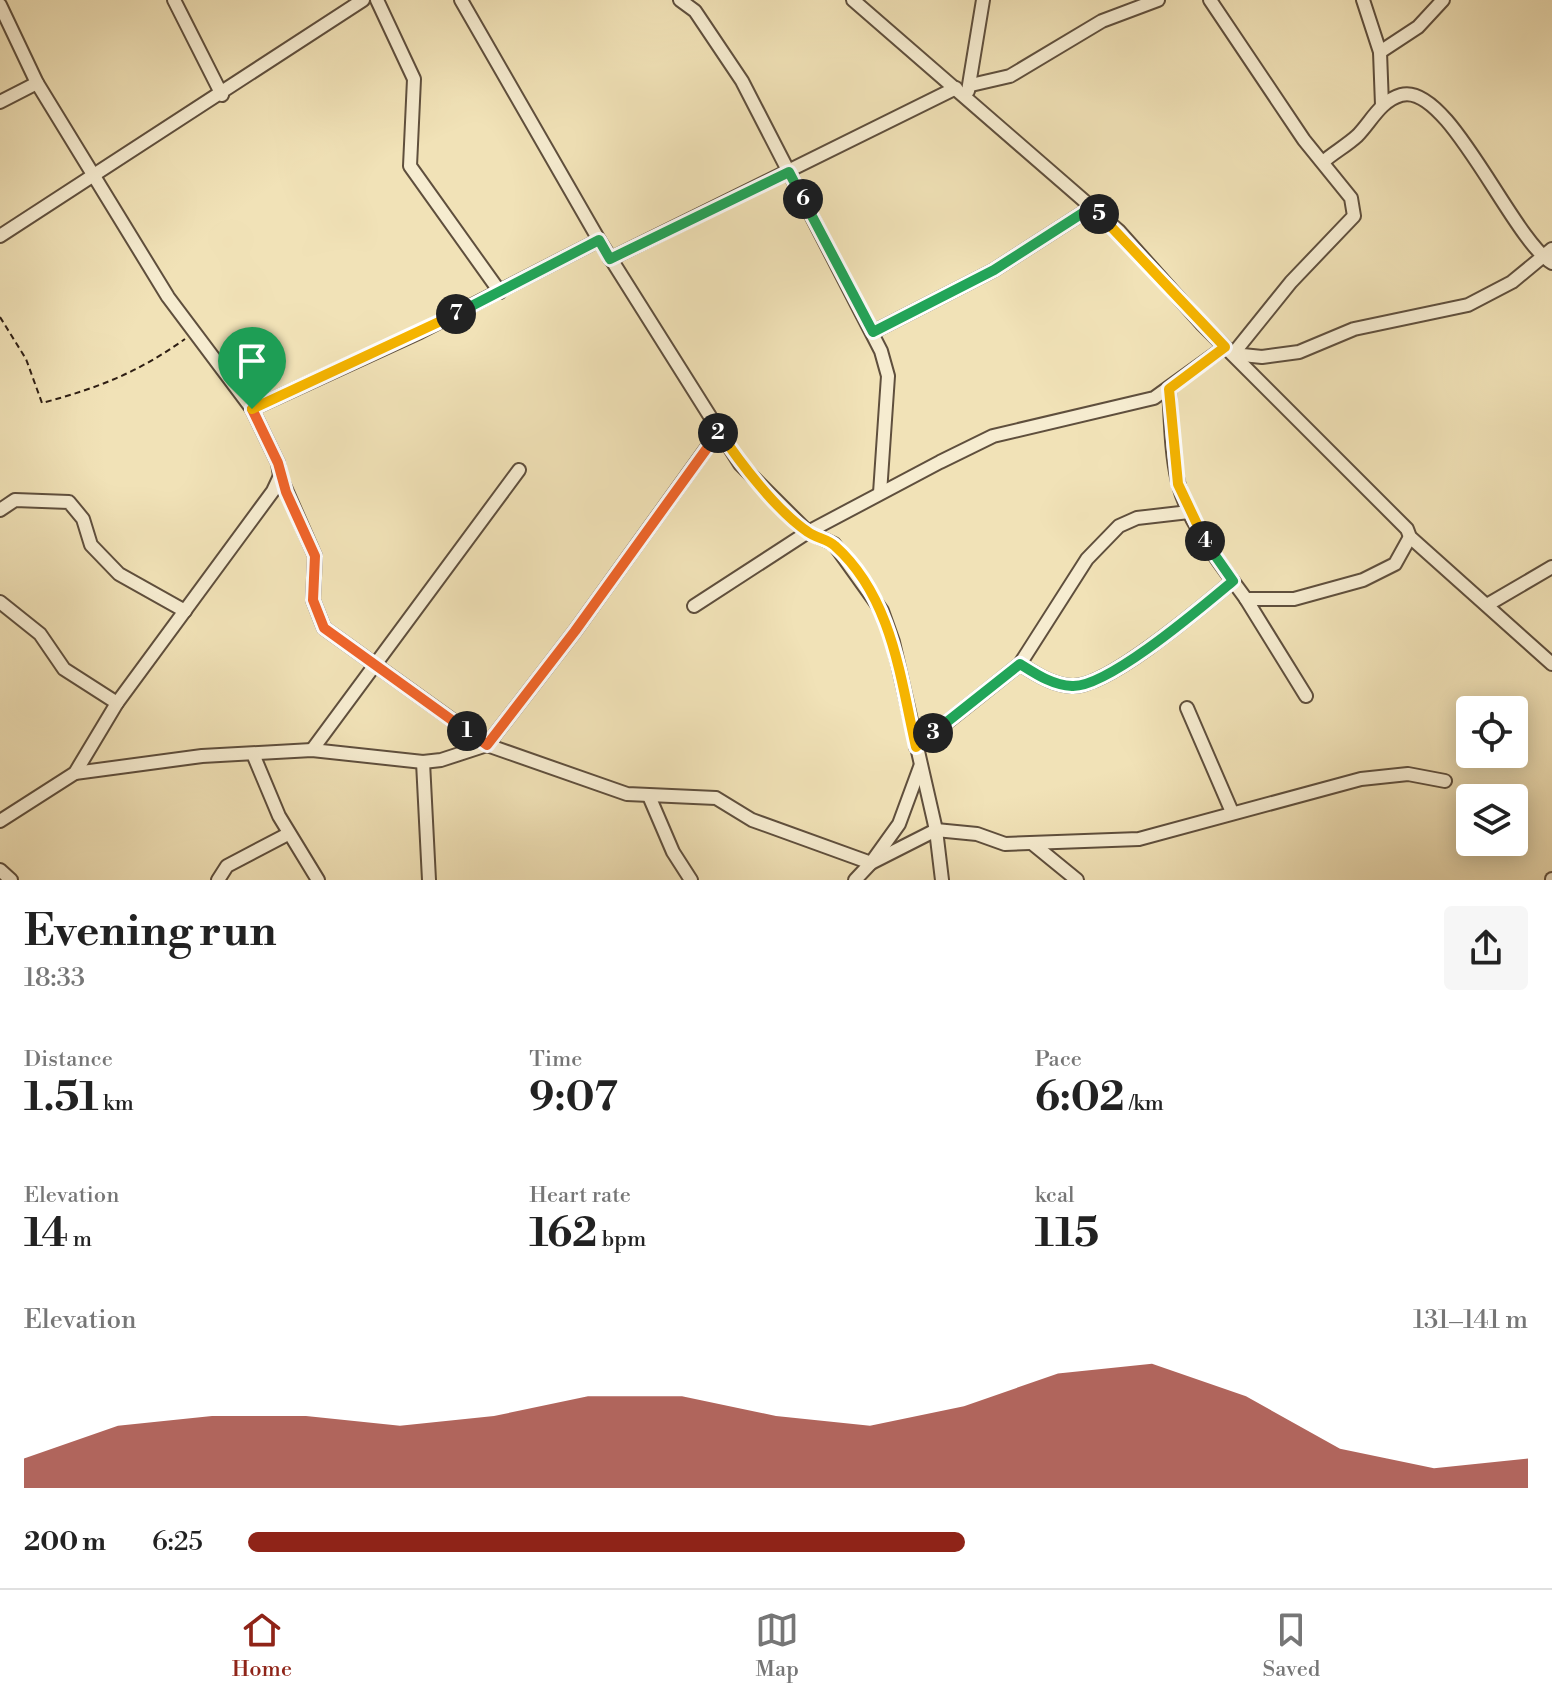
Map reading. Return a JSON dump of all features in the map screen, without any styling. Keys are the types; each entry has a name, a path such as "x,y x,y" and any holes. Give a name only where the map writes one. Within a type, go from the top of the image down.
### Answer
{"street":[{"path":"174,0 222,95"},
{"path":"0,236 222,95 363,0"},
{"path":"377,0 414,79 410,166 500,292"},
{"path":"461,0 610,259 740,464 808,532 834,544 882,611 936,830 942,880"},
{"path":"680,0 695,11 742,81 873,332 888,376 880,493"},
{"path":"853,0 964,90 1119,231 1229,350 1407,529 1410,537 1552,664"},
{"path":"964,90 983,0"},
{"path":"610,259 964,90 1010,76 1102,21 1158,0"},
{"path":"694,606 808,532 993,436 1070,415 1133,405 1169,389 1229,350 1354,216 1351,198 1210,0"},
{"path":"1363,0 1380,52 1382,105"},
{"path":"1380,52 1418,27 1443,0"},
{"path":"0,5 37,83 168,297 252,409 278,463 280,476 315,556 313,600 324,628 487,745 615,791 649,796 716,798 752,820 871,863 936,830 977,834 1005,844 1139,839 1361,779 1408,774 1445,781"},
{"path":"0,102 37,83"},
{"path":"1229,350 1262,357 1299,352 1354,329 1468,305 1512,282 1549,256 1523,235 1439,111 1414,94 1401,94 1382,105 1355,138 1323,162"},
{"path":"873,332 994,270 1092,207"},
{"path":"252,409 500,292 599,240"},
{"path":"1169,389 1176,470 1189,512 1306,696"},
{"path":"0,821 75,773 202,756 312,750 423,762 441,760 487,745 575,631 719,431"},
{"path":"312,750 373,663 519,470"},
{"path":"75,773 117,703 273,491 280,476"},
{"path":"0,510 15,500 69,502 83,519 91,545 119,574 185,611"},
{"path":"916,747 1020,664 1087,559 1119,526 1137,518 1189,512"},
{"path":"1246,599 1294,599 1363,580 1395,564 1410,537"},
{"path":"1487,605 1552,567"},
{"path":"1020,664 1048,680 1074,687 1102,675 1160,640 1233,581"},
{"path":"0,602 40,634 64,669 117,703"},
{"path":"1187,708 1232,812"},
{"path":"253,754 265,789 288,834 318,880"},
{"path":"423,762 429,880"},
{"path":"855,880 899,824 920,767"},
{"path":"649,796 673,852 691,880"},
{"path":"218,880 227,866 288,834"},
{"path":"1033,844 1077,880"},
{"path":"0,870 11,880"}],"path":[{"path":"0,317 26,359 42,403 105,386 150,364 195,331"}],"route":[{"path":"789,172 873,332 994,270 1092,207 1119,231 1225,347 1169,389 1178,484 1189,512 1233,581 1160,640 1102,675 1074,687 1048,680 1020,664 916,747 893,642 882,611 855,569 834,544 808,532 740,464 719,431 575,631 487,745 324,628 313,600 315,556 295,506 286,492 278,463 252,409 420,332 599,240 610,259 789,172"}]}
